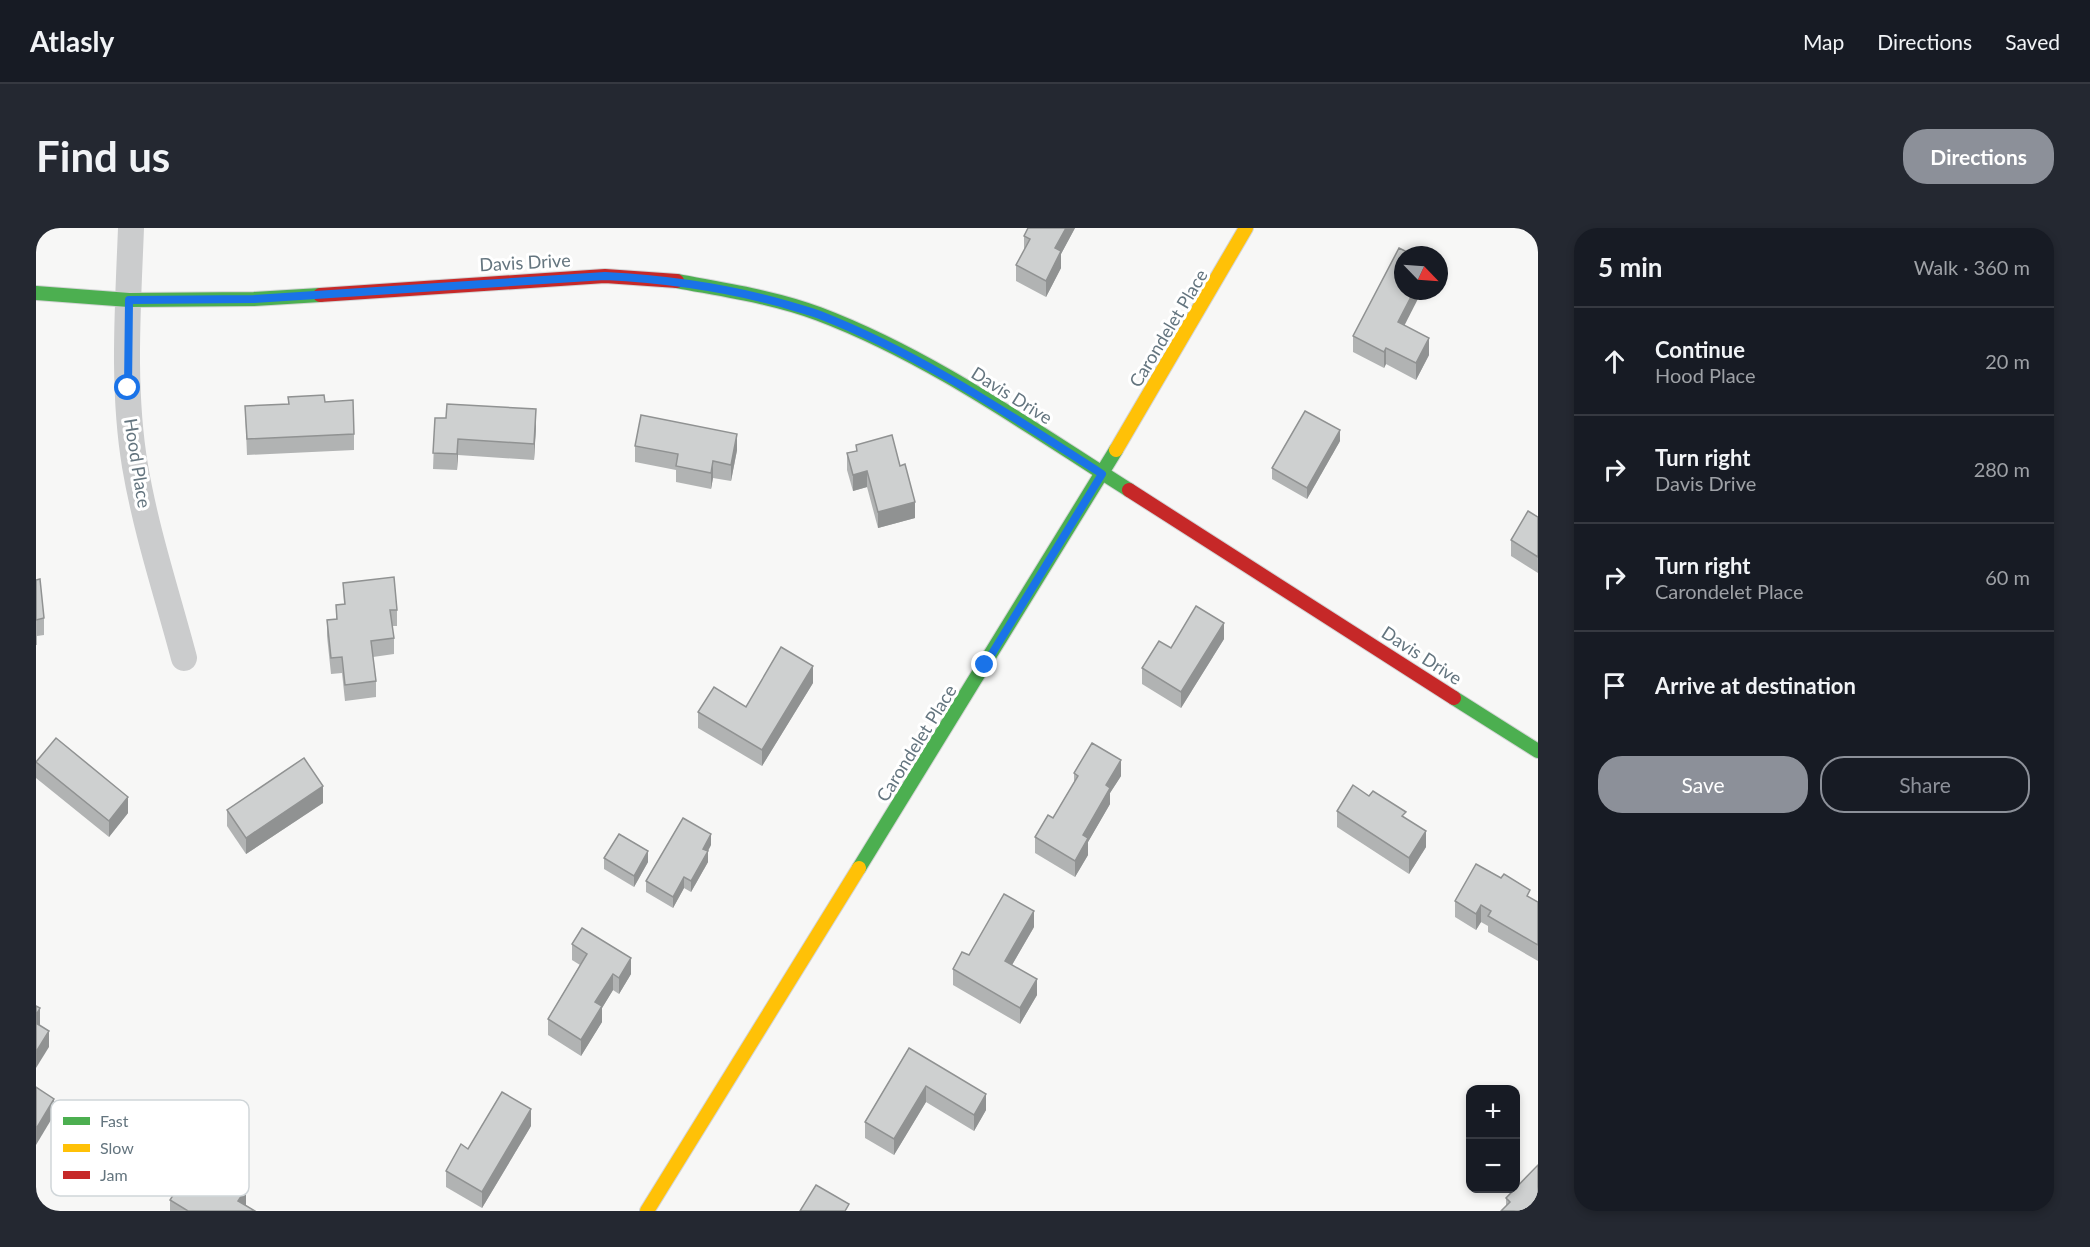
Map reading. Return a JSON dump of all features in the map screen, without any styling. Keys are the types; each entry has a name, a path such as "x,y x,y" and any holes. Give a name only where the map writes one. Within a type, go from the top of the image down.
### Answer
{"street":[{"name":"Hood Place","path":"131,228 128,388 135,466 151,537 184,658"},
{"name":"Carondelet Place","path":"647,1211 1102,474 1246,228"},
{"name":"Davis Drive","path":"36,293 129,300 254,299 605,276 663,279 743,293 818,314 898,349 968,388 1538,751"}],"building":[{"path":"1028,228 1066,228 1055,248 1061,251 1046,281 1016,265 1030,239 1024,236"},
{"path":"1394,258 1394,300 1409,300 1398,322 1429,338 1416,363 1386,348 1384,352 1353,336"},
{"path":"324,395 325,402 353,400 354,434 247,439 245,406 289,404 288,397"},
{"path":"447,404 536,409 534,444 458,439 457,454 433,453 435,418 446,418"},
{"path":"1305,411 1340,430 1307,488 1272,468"},
{"path":"641,415 737,434 731,465 713,461 711,473 676,466 678,454 635,446"},
{"path":"892,435 900,466 905,464 915,502 878,512 867,471 853,475 847,453 857,451 856,445"},
{"path":"1528,511 1538,517 1538,557 1511,540"},
{"path":"394,577 397,610 390,610 394,638 371,641 376,681 345,685 342,657 331,658 327,620 337,619 336,605 345,604 343,583"},
{"path":"40,579 44,618 36,620 36,580"},
{"path":"1196,606 1224,623 1181,692 1142,668 1159,641 1171,648"},
{"path":"781,647 813,666 762,750 698,712 714,687 746,707"},
{"path":"56,738 128,797 109,821 36,762"},
{"path":"1092,743 1121,760 1106,785 1110,788 1083,835 1088,838 1075,861 1035,837 1048,815 1053,818 1078,776 1074,773"},
{"path":"304,758 323,786 246,838 227,810"},
{"path":"1353,785 1369,796 1373,791 1406,812 1402,816 1426,831 1409,858 1337,811"},
{"path":"683,818 711,834 703,849 708,851 691,881 684,877 673,897 646,881"},
{"path":"619,834 648,851 634,876 604,858"},
{"path":"1476,864 1501,878 1504,874 1530,890 1527,896 1538,902 1538,945 1488,916 1491,911 1481,905 1476,914 1455,901"},
{"path":"1004,894 1034,911 1005,961 1037,979 1020,1008 953,969 962,952 969,955"},
{"path":"582,928 631,958 619,978 613,974 595,1002 602,1006 581,1040 548,1019 587,954 572,944"},
{"path":"36,1023 49,1031 36,1052"},
{"path":"909,1048 986,1094 974,1115 926,1086 894,1139 865,1122"},
{"path":"36,1087 54,1099 51,1100 51,1104 36,1129"},
{"path":"502,1092 531,1109 482,1192 446,1171 461,1144 468,1149"},
{"path":"1538,1165 1538,1208 1535,1211 1501,1211 1510,1202 1506,1198 1511,1193 1520,1193 1520,1184"},
{"path":"816,1185 849,1204 845,1211 800,1211"},
{"path":"173,1196 241,1196 238,1201 255,1211 188,1211 170,1200"}],"traffic: fast":[{"path":"677,281 784,303 860,331 900,350 978,394 1129,490"},
{"path":"36,293 129,300 254,299 320,295"},
{"path":"859,868 1116,450"},
{"path":"1454,698 1538,751"}],"traffic: slow":[{"path":"1116,450 1246,228"},
{"path":"647,1211 859,868"}],"traffic: jam":[{"path":"320,295 605,276 677,281"},
{"path":"1129,490 1454,698"}],"route":[{"path":"128,388 129,300 254,299 605,276 663,279 743,293 818,314 898,349 968,388 1102,474 985,665"}]}
